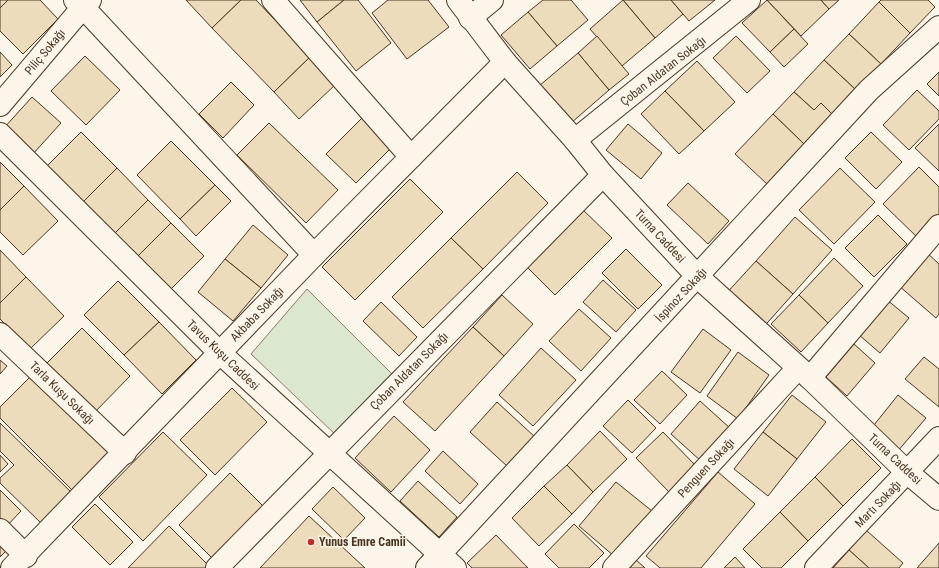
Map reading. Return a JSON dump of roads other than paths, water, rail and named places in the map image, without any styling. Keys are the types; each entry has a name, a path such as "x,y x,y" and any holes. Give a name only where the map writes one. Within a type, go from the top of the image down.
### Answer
{"street":[{"path":"274,0 411,157"},
{"name":"Turna Caddesi","path":"458,0 470,18 505,62 575,140 603,175 698,277 804,373 908,473 939,499"},
{"path":"470,18 492,0"},
{"name":"Çoban Aldatan Sokağı","path":"575,140 749,0"},
{"path":"83,2 314,255"},
{"name":"Piliç Sokağı","path":"0,105 83,2"},
{"name":"İspinoz Sokağı","path":"440,563 869,90 939,27"},
{"name":"Akbaba Sokağı","path":"19,562 314,255 505,62"},
{"name":"Tavus Kuşu Caddesi","path":"0,134 220,353 327,453 440,563"},
{"name":"Çoban Aldatan Sokağı","path":"217,568 327,453 603,175"},
{"name":"Penguen Sokağı","path":"614,568 804,373 939,226"},
{"name":"Tarla Kuşu Sokağı","path":"0,334 125,453"},
{"name":"Martı Sokağı","path":"816,568 908,473 939,438"},
{"path":"0,530 19,562"}],"place":[{"name":"Yunus Emre Camii","path":"311,542"}]}
